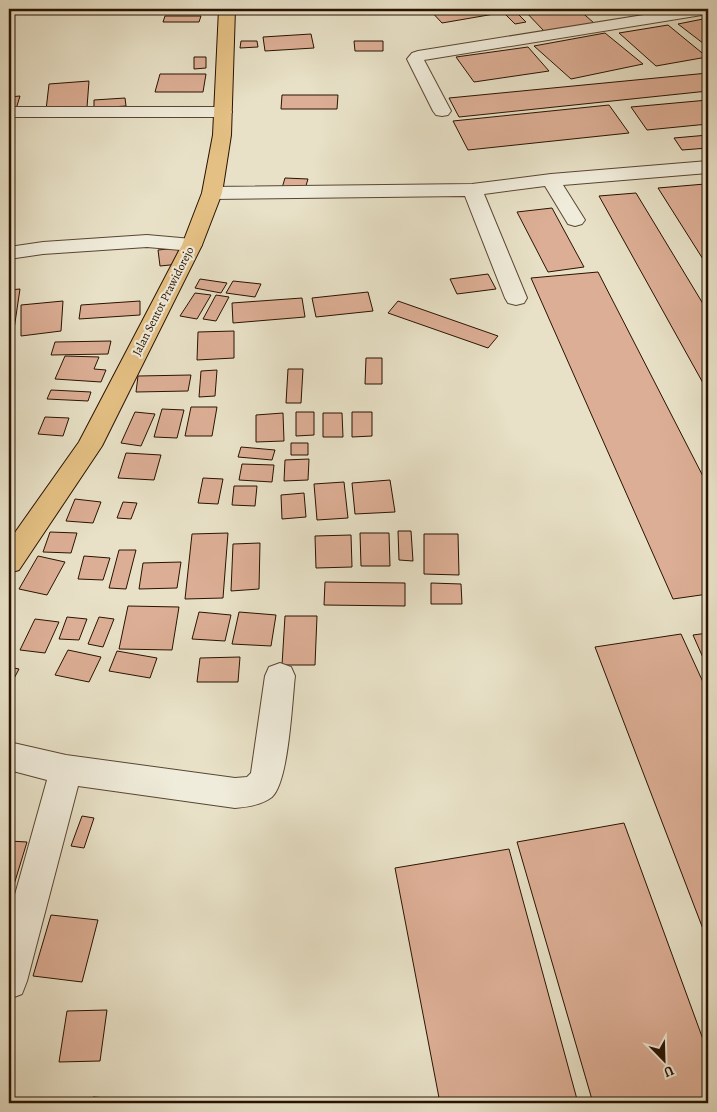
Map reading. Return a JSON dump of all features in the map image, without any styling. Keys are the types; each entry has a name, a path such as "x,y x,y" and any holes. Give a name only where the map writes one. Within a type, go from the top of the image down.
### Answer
{"main road":[{"name":"Jalan Sentot Prawidorejo","path":"9,562 89,446 192,245 212,193 222,135 227,9"}],"street":[{"path":"442,111 415,59 418,56 708,9"},
{"path":"9,112 222,112"},
{"path":"212,193 472,190 552,180 708,167"},
{"path":"552,180 575,220"},
{"path":"472,190 516,298"},
{"path":"9,253 43,248 146,241 192,245"},
{"path":"9,756 66,770 234,793 253,792 263,785 268,776 280,676"},
{"path":"9,981 66,770"}],"building":[{"path":"429,9 495,9 500,13 442,23"},
{"path":"513,9 526,22 515,24 501,10"},
{"path":"523,9 578,9 594,23 544,31"},
{"path":"165,16 201,16 199,22 163,22"},
{"path":"708,18 708,47 678,24"},
{"path":"668,25 707,57 656,66 619,33"},
{"path":"605,33 643,64 571,79 534,46"},
{"path":"311,34 314,48 265,51 263,37"},
{"path":"241,41 257,41 258,47 240,48"},
{"path":"354,41 383,41 383,51 355,51"},
{"path":"528,47 549,71 474,82 456,57"},
{"path":"194,57 206,57 206,68 194,69"},
{"path":"708,73 708,91 459,117 449,98"},
{"path":"160,74 206,74 203,92 155,92"},
{"path":"89,81 87,107 46,110 49,84"},
{"path":"282,95 338,95 337,109 281,109"},
{"path":"20,96 16,109 9,110 9,97"},
{"path":"125,98 126,106 94,108 94,100"},
{"path":"708,100 708,124 647,130 631,107"},
{"path":"609,105 629,133 468,150 453,121"},
{"path":"708,135 708,148 682,150 674,138"},
{"path":"285,178 308,179 305,189 282,188"},
{"path":"705,184 708,189 708,267 658,188"},
{"path":"636,193 708,312 708,392 599,196"},
{"path":"552,208 584,267 548,272 517,212"},
{"path":"178,248 180,264 160,266 158,250"},
{"path":"598,272 708,486 708,594 673,599 531,278"},
{"path":"488,274 496,289 457,294 450,279"},
{"path":"200,279 227,283 221,293 195,288"},
{"path":"233,281 261,284 255,297 226,293"},
{"path":"20,289 13,336 9,337 9,290"},
{"path":"368,292 373,311 316,317 312,298"},
{"path":"195,293 211,295 197,319 180,316"},
{"path":"216,295 229,297 216,321 203,319"},
{"path":"302,298 305,317 233,323 232,303"},
{"path":"63,301 61,331 21,336 21,305"},
{"path":"140,301 140,315 79,319 81,305"},
{"path":"398,301 498,336 488,348 388,313"},
{"path":"234,331 234,358 197,360 198,332"},
{"path":"111,341 108,354 51,355 55,342"},
{"path":"65,356 99,357 94,369 106,370 101,382 55,379"},
{"path":"366,358 382,358 382,384 365,384"},
{"path":"288,369 303,369 301,403 286,403"},
{"path":"217,370 215,396 199,397 201,371"},
{"path":"191,375 188,391 136,392 138,376"},
{"path":"51,390 91,392 88,401 47,399"},
{"path":"191,407 217,407 212,436 185,436"},
{"path":"162,409 184,410 177,438 154,437"},
{"path":"135,412 155,414 141,446 121,443"},
{"path":"296,412 314,412 314,435 296,436"},
{"path":"352,412 372,412 372,436 352,437"},
{"path":"283,413 284,441 256,442 256,415"},
{"path":"323,413 342,413 343,437 323,437"},
{"path":"45,417 69,418 63,436 38,434"},
{"path":"291,443 308,443 308,455 291,455"},
{"path":"241,447 275,450 272,460 238,457"},
{"path":"126,453 161,455 154,480 118,478"},
{"path":"309,459 308,480 284,481 285,460"},
{"path":"242,464 274,465 272,482 239,480"},
{"path":"203,478 223,479 218,504 198,503"},
{"path":"390,480 395,512 355,514 352,483"},
{"path":"344,482 348,518 317,520 314,484"},
{"path":"234,486 257,486 255,506 232,505"},
{"path":"304,493 306,517 282,519 281,495"},
{"path":"75,499 101,502 93,523 66,521"},
{"path":"123,502 137,503 131,519 117,518"},
{"path":"398,531 411,531 413,561 399,560"},
{"path":"50,532 77,533 71,553 43,552"},
{"path":"228,533 223,598 185,599 192,534"},
{"path":"360,533 389,533 390,566 361,566"},
{"path":"424,534 458,534 459,575 424,574"},
{"path":"351,535 352,567 316,568 315,536"},
{"path":"260,543 259,589 231,591 233,544"},
{"path":"119,550 136,550 126,589 109,588"},
{"path":"38,556 65,562 47,595 19,589"},
{"path":"84,556 110,558 103,580 78,579"},
{"path":"181,562 177,588 139,589 143,563"},
{"path":"325,582 405,583 405,606 324,605"},
{"path":"431,583 461,584 462,604 431,604"},
{"path":"128,606 179,607 172,650 119,649"},
{"path":"199,612 231,615 225,641 192,639"},
{"path":"239,612 276,615 271,646 232,644"},
{"path":"285,616 317,616 315,665 282,665"},
{"path":"67,617 87,619 79,640 59,639"},
{"path":"99,617 114,619 103,647 88,644"},
{"path":"35,619 59,622 45,653 20,650"},
{"path":"708,633 708,669 693,635"},
{"path":"681,634 708,693 708,942 595,647"},
{"path":"68,650 101,657 89,682 55,675"},
{"path":"117,651 157,658 150,678 109,671"},
{"path":"240,657 238,682 197,682 200,658"},
{"path":"9,667 19,669 9,688"},
{"path":"82,816 94,818 84,848 71,846"},
{"path":"624,823 708,1053 708,1103 593,1103 517,842"},
{"path":"9,841 27,842 9,901"},
{"path":"509,849 578,1103 440,1103 395,868"},
{"path":"51,915 98,920 82,982 33,976"},
{"path":"107,1010 100,1061 59,1062 67,1011"},
{"path":"93,1097 136,1100 135,1103 92,1103"}]}
